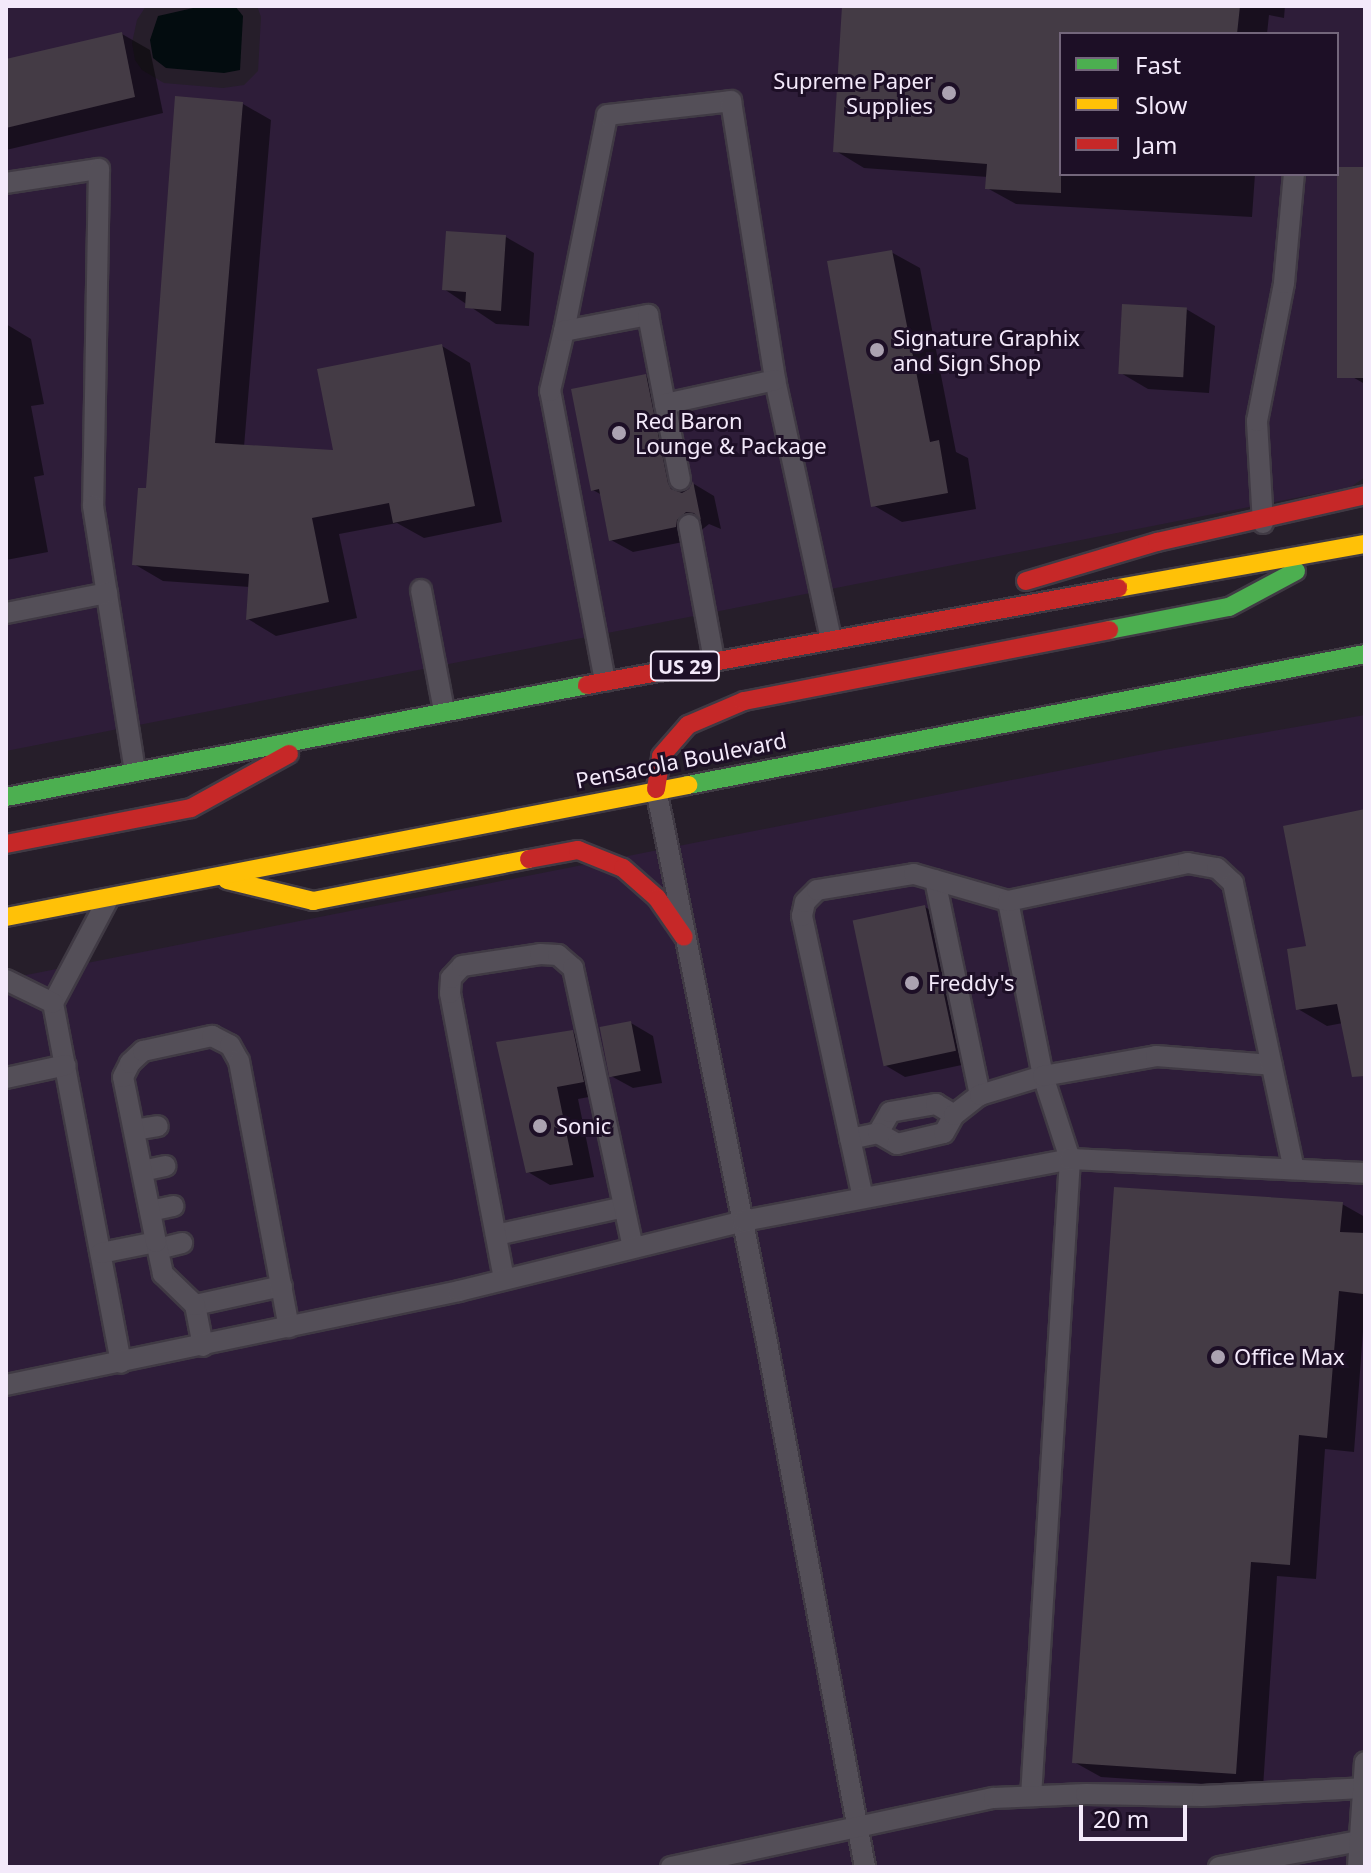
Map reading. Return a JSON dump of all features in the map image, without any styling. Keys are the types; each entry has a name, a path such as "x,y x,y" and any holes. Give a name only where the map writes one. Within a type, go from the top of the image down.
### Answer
{"highway":[{"path":"1009,586 1157,542 1365,495"},
{"name":"US 29","path":"6,797 714,660 1365,544"},
{"path":"656,789 661,756 688,725 744,701 1229,607 1337,549"},
{"path":"831,639 979,595"},
{"name":"Pensacola Boulevard","path":"6,917 1365,654"},
{"path":"6,844 191,808 326,734"},
{"path":"213,877 313,901 578,850 623,868 657,898 684,937"}],"lane":[{"path":"605,681 550,391 607,115 731,101 775,380 831,639"},
{"path":"6,183 99,169 93,506 135,771"},
{"path":"1265,563 1257,421 1284,283 1294,176"},
{"path":"564,331 648,315 680,480"},
{"path":"665,404 775,380"},
{"path":"689,525 714,660"},
{"path":"421,590 444,711"},
{"path":"6,613 107,593"},
{"path":"656,789 743,1221 865,1867"},
{"path":"863,1198 802,916 805,902 817,890 914,874 1008,901 1188,863 1217,868 1233,883 1294,1169"},
{"path":"935,880 980,1095"},
{"path":"108,897 53,1003 121,1363"},
{"path":"1008,901 1043,1076 1070,1159 1031,1796"},
{"path":"504,1279 450,993 451,978 462,966 540,954 558,955 573,968 633,1248"},
{"path":"6,980 53,1003"},
{"path":"203,1346 195,1305 163,1274 157,1246 123,1077 130,1063 143,1051 212,1036 230,1045 239,1061 239,1109 263,1226 282,1286 289,1327"},
{"path":"850,1139 878,1133 897,1144 944,1133 954,1115 980,1095 1043,1076 1156,1056 1272,1065"},
{"path":"6,1078 66,1065"},
{"path":"878,1133 890,1112 936,1104 954,1115"},
{"path":"134,1130 158,1126"},
{"path":"6,1385 289,1327 743,1221 1070,1159 1365,1173"},
{"path":"142,1171 165,1166"},
{"path":"150,1211 173,1206"},
{"path":"496,1235 624,1207"},
{"path":"101,1253 182,1243"},
{"path":"195,1305 282,1286"},
{"path":"1358,1867 1365,1762"},
{"path":"671,1867 762,1858 858,1827 994,1798 1202,1796 1363,1788"},
{"path":"1219,1867 1359,1841"}],"shaded area":[{"path":"6,6 146,6 137,20 132,43 135,60 142,70 164,83 223,88 244,85 258,71 261,17 257,6 1365,6 1365,477 1351,487 6,751"},
{"path":"202,6 235,6 243,16 240,70 224,73 166,68 153,58 150,40 158,16"},
{"path":"1365,715 1365,1867 6,1867 6,979 1164,750"}],"building":[{"name":"Supreme Paper Supplies","path":"842,6 1240,6 1237,32 1059,32 1061,193 985,189 987,164 833,152"},
{"path":"122,32 135,97 6,128 6,59"},
{"path":"175,96 243,102 215,443 333,450 317,369 442,344 475,506 393,523 389,503 312,518 329,602 246,620 249,574 132,565 138,488 146,488"},
{"path":"1339,167 1365,167 1365,378 1337,378 1337,176"},
{"path":"446,231 506,235 501,311 465,308 466,292 442,290"},
{"name":"Signature Graphix and Sign Shop","path":"892,250 930,442 939,440 948,493 871,507 827,261"},
{"path":"1122,304 1187,307 1183,377 1118,374"},
{"name":"Red Baron Lounge & Package","path":"646,374 668,483 671,489 682,493 689,489 693,481 701,520 694,513 686,512 677,520 676,527 609,541 599,489 591,491 571,389"},
{"path":"1365,809 1365,1076 1352,1077 1337,1004 1296,1010 1287,949 1306,946 1283,826"},
{"path":"925,905 956,1051 884,1066 853,920"},
{"path":"631,1021 641,1071 609,1077 600,1027"},
{"name":"Sonic","path":"573,1030 584,1082 557,1087 573,1165 526,1173 496,1042"},
{"path":"1114,1187 1343,1202 1340,1232 1365,1233 1363,1294 1339,1291 1327,1438 1299,1435 1290,1565 1251,1562 1236,1774 1072,1763"}],"traffic: fast":[{"path":"1109,630 1229,607 1296,571"},
{"path":"688,785 1365,654"},
{"path":"6,797 587,685"}],"traffic: slow":[{"path":"1118,588 1365,544"},
{"path":"6,917 688,785"},
{"path":"227,880 313,901 529,859"}],"traffic: jam":[{"path":"1026,581 1157,542 1365,495"},
{"path":"587,685 1118,588"},
{"path":"656,789 661,756 688,725 744,701 1109,630"},
{"path":"6,844 191,808 289,754"},
{"path":"529,859 578,850 623,868 657,898 684,937"}],"place":[{"name":"Supreme Paper Supplies","path":"949,93"},
{"name":"Signature Graphix and Sign Shop","path":"877,350"},
{"name":"Red Baron Lounge & Package","path":"619,433"},
{"name":"Freddy's","path":"912,983"},
{"name":"Sonic","path":"540,1126"},
{"name":"Office Max","path":"1218,1357"}]}
